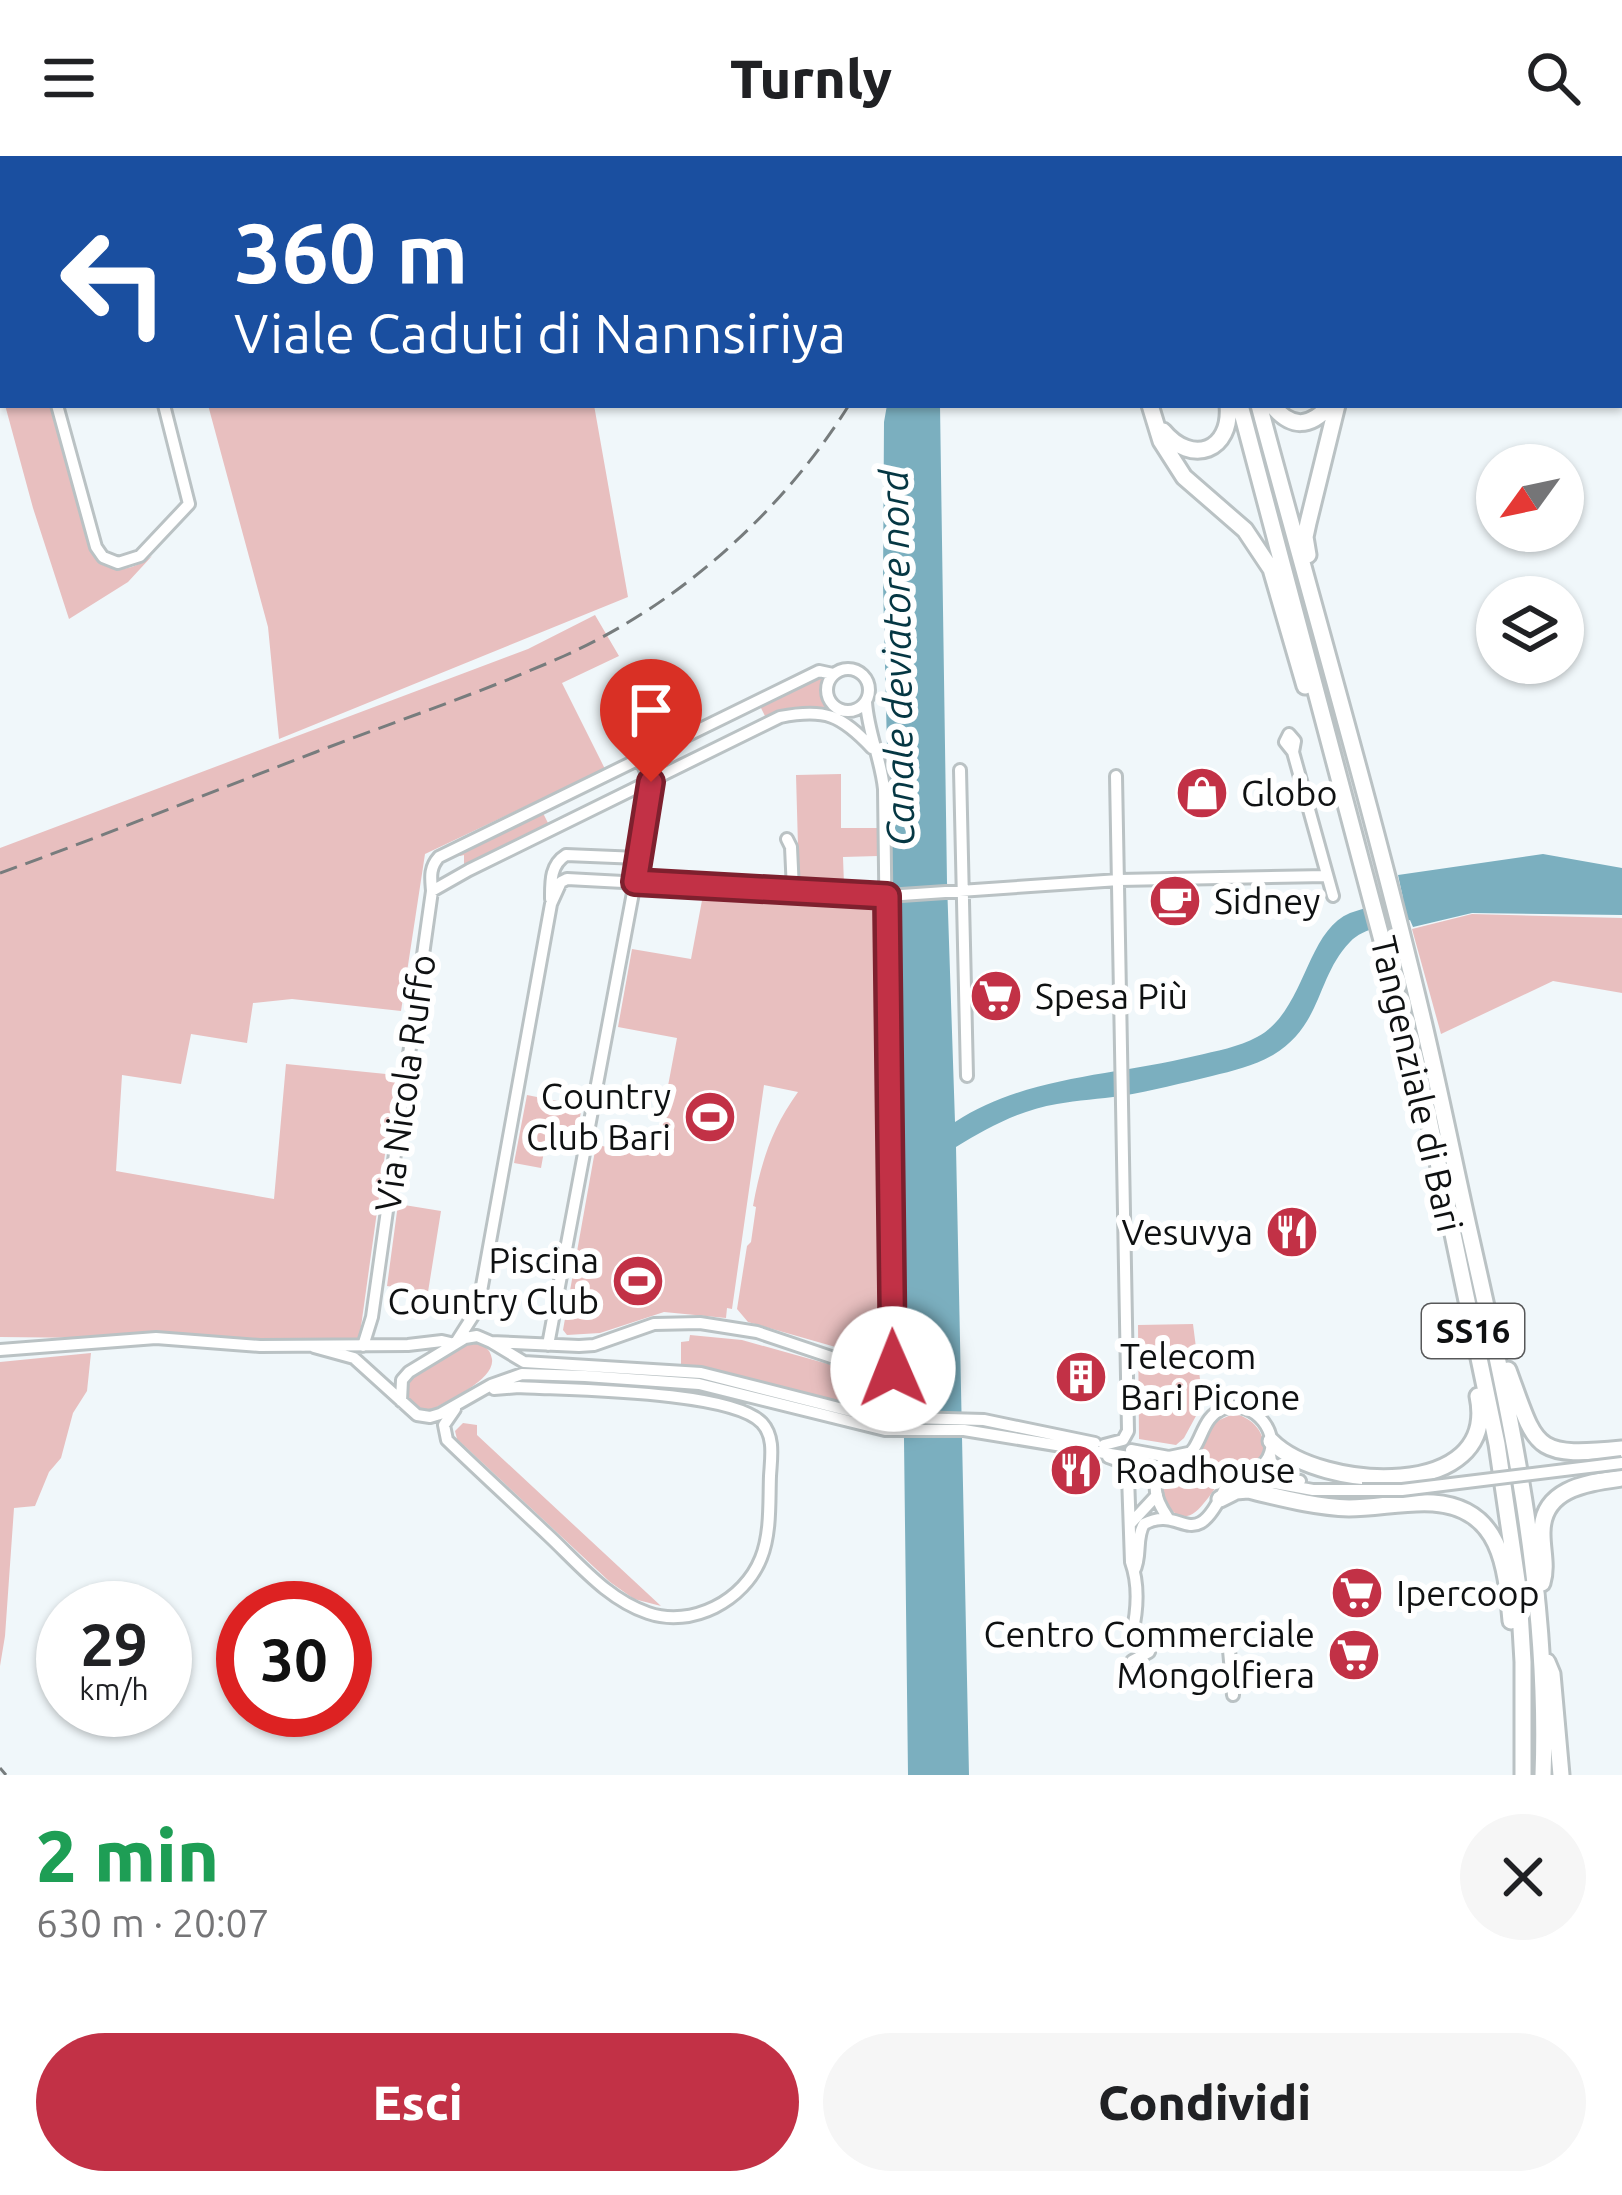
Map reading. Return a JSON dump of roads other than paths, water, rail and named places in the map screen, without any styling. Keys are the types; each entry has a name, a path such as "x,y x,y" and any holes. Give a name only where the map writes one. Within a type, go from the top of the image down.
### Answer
{"highway":[{"path":"1153,413 1175,445 1200,451 1220,440 1227,428 1228,408"},
{"name":"Tangenziale di Bari","path":"1241,408 1427,1110 1500,1462 1519,1594 1523,1775"},
{"name":"Tangenziale di Bari","path":"1260,408 1400,927 1518,1457 1538,1598 1543,1775"},
{"path":"1274,408 1297,424 1330,408"},
{"path":"1317,623 1316,586 1305,537 1333,408"},
{"path":"1153,413 1161,441 1184,477 1245,530 1271,569 1308,697 1329,738"},
{"path":"1492,1334 1530,1432 1541,1444 1582,1453 1622,1449"},
{"path":"1270,1448 1328,1472 1395,1477 1439,1469 1465,1453 1479,1426 1473,1376 1476,1346"},
{"path":"1538,1598 1545,1573 1541,1528 1554,1499 1585,1484 1622,1478"},
{"path":"1220,1499 1248,1490 1331,1507 1434,1503 1473,1516 1499,1547 1506,1571 1514,1690 1524,1735"},
{"path":"1541,1648 1552,1674 1561,1775"}],"street":[{"path":"58,408 96,547 103,557 118,563 140,556 189,504 165,408"},
{"path":"874,749 837,715 827,694 833,674 845,668 865,676 870,689 866,702 884,789 897,1423"},
{"name":"Via Nicola Ruffo","path":"363,1346 372,1317 432,891 430,872 439,857 819,671 833,674"},
{"path":"432,891 761,725 808,711 837,715 866,702"},
{"path":"751,704 761,725"},
{"path":"1293,752 1333,896"},
{"path":"548,1346 651,782 640,759"},
{"path":"960,770 958,891 967,1076"},
{"path":"1104,1445 1123,1440 1128,1431 1116,776"},
{"path":"788,839 793,890"},
{"path":"455,1344 478,1308 556,864 566,855 639,858"},
{"path":"551,904 567,879 887,896 1119,880 1328,876"},
{"path":"478,1308 501,1362 499,1375 486,1387"},
{"path":"372,1317 381,1337 409,1345"},
{"path":"492,1343 593,1345 654,1324 700,1323 757,1332 846,1362 893,1369"},
{"path":"400,1401 402,1380 409,1372 477,1336 524,1362 701,1373 897,1423 965,1425 1169,1456 1193,1452"},
{"path":"0,1351 155,1338 314,1347 455,1344"},
{"path":"314,1347 354,1358 417,1415 430,1417 486,1387 522,1374 542,1374 699,1384 885,1430 897,1423"},
{"path":"461,1402 444,1425 447,1440 615,1598 652,1615 691,1617 719,1606 744,1585 761,1558 769,1518 771,1441 761,1423 740,1410 674,1396 486,1387"},
{"path":"1129,1525 1167,1468 1193,1452 1203,1425 1232,1407 1249,1409 1265,1422 1270,1463 1280,1476 1362,1490"},
{"path":"965,1425 1076,1449 1119,1461 1126,1469 1136,1616 1132,1634"},
{"path":"1134,1571 1140,1561 1144,1524 1168,1518 1194,1525 1208,1519 1226,1486 1257,1471 1270,1448"},
{"path":"1076,1449 1141,1459 1150,1467 1168,1518"},
{"path":"1245,1478 1313,1490 1402,1490 1622,1463"},
{"path":"1229,1651 1233,1695"},
{"path":"1132,1661 1150,1652"}],"water":[{"name":"Canale deviatore nord","path":"886,408 940,408 955,1122 983,1106 1042,1086 1195,1056 1257,1037 1286,1009 1335,923 1350,913 1403,898 1398,875 1543,854 1622,868 1622,915 1472,913 1413,927 1410,920 1370,930 1350,942 1339,956 1301,1030 1266,1059 1156,1089 1030,1111 956,1147 969,1775 908,1775 883,584"}],"railway":[{"path":"0,873 503,682 607,635 687,582 760,518 847,408"},
{"path":"0,1768 6,1775"}],"place":[{"name":"Globo","path":"1202,793"},
{"name":"Sidney","path":"1175,901"},
{"name":"Spesa Più","path":"996,996"},
{"name":"Country Club Bari","path":"710,1117"},
{"name":"Vesuvya","path":"1292,1232"},
{"name":"Piscina Country Club","path":"638,1281"},
{"name":"Telecom Bari Picone","path":"1081,1377"},
{"name":"Roadhouse","path":"1076,1470"},
{"name":"Ipercoop","path":"1357,1593"},
{"name":"Centro Commerciale Mongolfiera","path":"1354,1655"}]}
